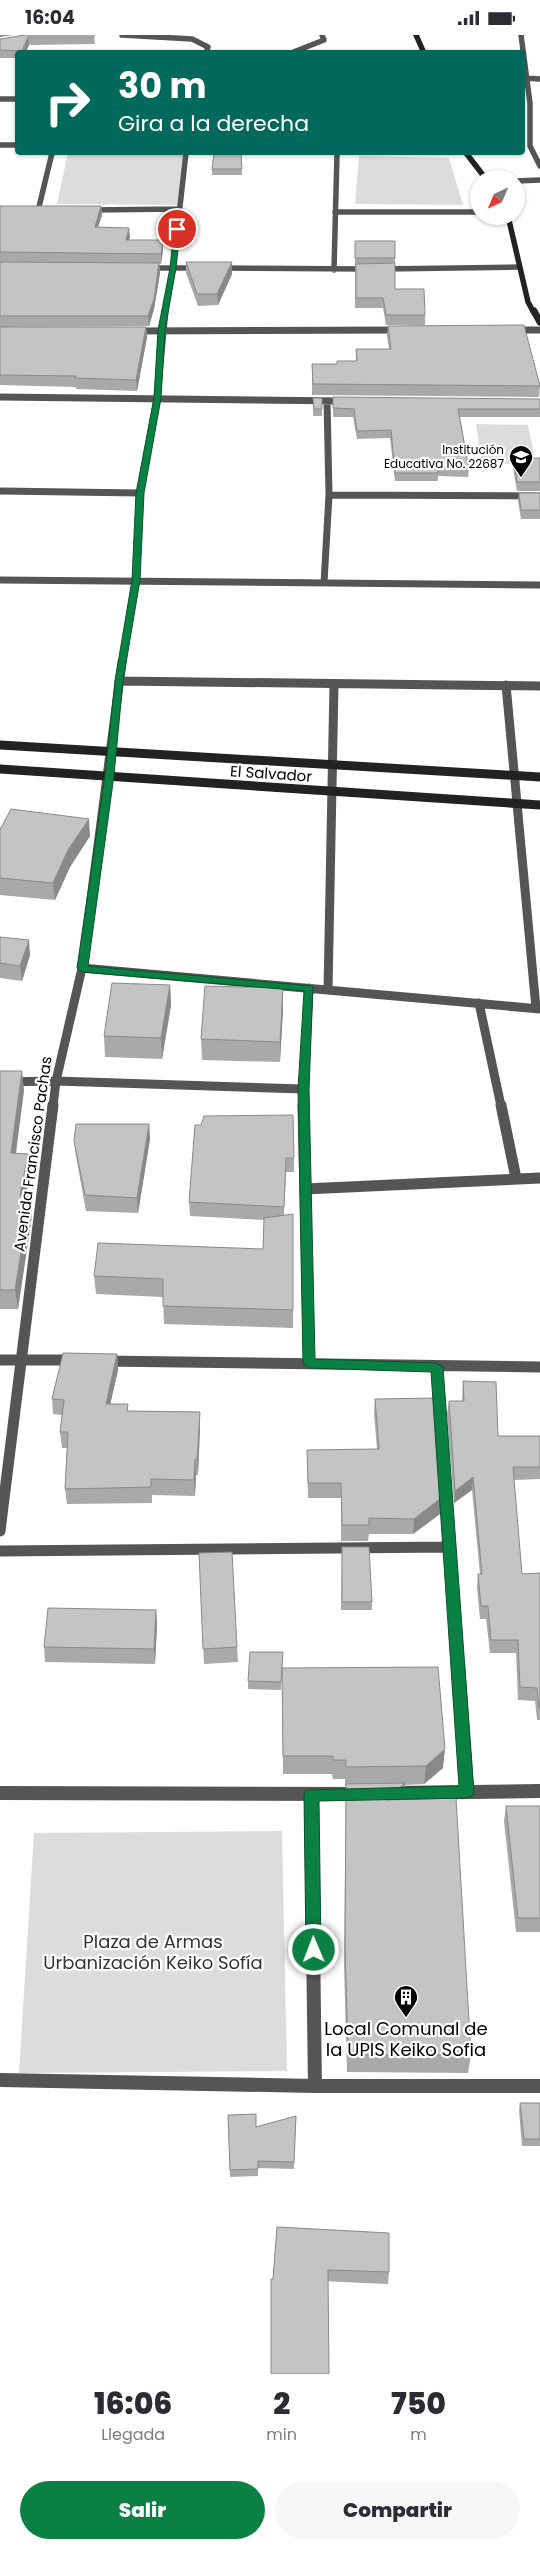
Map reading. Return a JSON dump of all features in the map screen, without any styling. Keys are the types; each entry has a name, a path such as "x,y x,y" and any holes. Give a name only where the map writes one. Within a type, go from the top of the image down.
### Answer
{"street":[{"path":"122,35 192,39 208,47 207,50"},
{"path":"299,50 324,40 322,35"},
{"path":"416,35 423,50"},
{"path":"521,35 522,50"},
{"path":"540,79 525,78 530,103 530,146 540,166"},
{"path":"0,99 15,99"},
{"path":"525,103 530,103"},
{"path":"0,145 15,145"},
{"path":"525,146 530,146"},
{"path":"38,211 52,155"},
{"name":"Avenida Francisco Pachas","path":"0,1531 56,1081 82,968 110,775 119,681 136,580 140,493 157,398 162,330 173,268 186,155"},
{"path":"334,270 337,155"},
{"path":"468,155 479,170"},
{"path":"525,181 540,180"},
{"path":"85,211 179,209"},
{"path":"29,211 48,211"},
{"path":"335,212 470,212"},
{"path":"510,225 528,302 540,322"},
{"path":"211,268 334,270 519,267"},
{"path":"144,268 201,268"},
{"path":"124,331 411,330"},
{"path":"500,330 540,330"},
{"path":"0,397 356,401"},
{"path":"324,583 329,495 327,401"},
{"path":"0,491 140,493"},
{"path":"329,495 540,496"},
{"path":"0,580 540,585"},
{"path":"119,681 540,686"},
{"path":"328,990 334,685"},
{"path":"82,968 538,1008 515,804 515,776 506,685"},
{"name":"El Salvador","path":"0,745 540,777"},
{"name":"El Salvador","path":"0,769 540,805"},
{"path":"309,988 303,1089 309,1363"},
{"path":"479,1003 516,1179"},
{"path":"0,1082 56,1081 303,1089"},
{"path":"305,1189 540,1178"},
{"path":"0,1360 540,1367"},
{"path":"436,1367 467,1792"},
{"path":"0,1551 449,1547"},
{"path":"0,1793 311,1795 540,1791"},
{"path":"311,1795 315,2086"},
{"path":"0,2080 315,2086 540,2086"}],"green space":[{"path":"68,155 184,155 179,205 57,204"},
{"path":"359,156 449,158 463,205 355,204"},
{"path":"476,424 528,425 536,464 482,464"},
{"name":"Plaza de Armas Urbanización Keiko Sofía","path":"282,1831 287,2071 19,2073 34,1833"}],"building":[{"path":"25,35 94,35 94,37 28,37 22,50 15,51 0,50 0,39"},
{"path":"214,155 241,155 242,169 212,169"},
{"path":"0,206 101,206 95,227 129,228 126,240 163,240 161,254 0,252"},
{"path":"355,241 395,241 395,258 355,258"},
{"path":"0,262 159,263 154,299 148,316 0,316"},
{"path":"186,262 232,262 217,294 197,294"},
{"path":"395,263 395,289 424,289 425,315 386,315 383,298 356,298 356,264"},
{"path":"524,325 540,386 313,384 312,364 337,364 337,361 357,361 356,349 391,349 388,326"},
{"path":"0,327 146,327 136,380 75,378 76,376 0,375"},
{"path":"333,397 540,399 540,409 458,409 469,469 438,467 438,473 395,473 391,430 357,431 354,409 333,408"},
{"path":"313,398 322,398 322,409 314,409"},
{"path":"540,458 540,482 517,482 514,459"},
{"path":"519,493 540,493 540,510 521,510"},
{"path":"11,809 89,819 68,850 53,883 0,878 0,828"},
{"path":"0,937 29,940 20,966 0,963"},
{"path":"112,983 170,985 161,1038 104,1036"},
{"path":"205,986 283,988 280,1042 201,1039"},
{"path":"0,1071 22,1071 11,1153 28,1154 20,1196 30,1196 15,1290 0,1290"},
{"path":"293,1115 294,1158 286,1158 284,1207 189,1202 195,1125 201,1125 204,1116"},
{"path":"76,1124 149,1124 137,1198 85,1195 74,1141"},
{"path":"293,1214 293,1310 163,1306 163,1279 94,1276 98,1243 263,1249 264,1218"},
{"path":"63,1353 117,1354 106,1404 128,1404 127,1411 200,1412 194,1480 151,1479 151,1487 65,1489 68,1432 60,1432 64,1400 52,1399"},
{"path":"463,1381 496,1382 498,1436 540,1436 540,1467 513,1467 522,1574 540,1573 540,1708 537,1688 520,1687 518,1640 491,1640 488,1606 481,1606 478,1574 482,1574 473,1477 455,1491 449,1401 464,1401"},
{"path":"434,1398 441,1498 414,1519 369,1518 369,1525 342,1525 341,1483 308,1483 307,1450 379,1449 375,1399"},
{"path":"342,1547 369,1547 372,1602 342,1602"},
{"path":"232,1552 237,1647 203,1649 199,1553"},
{"path":"48,1608 156,1610 154,1649 44,1647"},
{"path":"250,1652 283,1652 281,1682 248,1681"},
{"path":"438,1667 445,1749 426,1766 346,1767 346,1760 333,1760 333,1756 283,1756 282,1668"},
{"path":"405,1783 386,1800 456,1798 471,2055 348,2055 345,1945 346,1784"},
{"path":"506,1806 540,1806 540,1918 518,1918"},
{"path":"520,2103 540,2103 540,2139 524,2139"},
{"path":"256,2114 256,2127 296,2116 294,2162 258,2161 258,2169 230,2170 228,2115"},
{"path":"277,2227 389,2233 389,2272 328,2270 329,2374 271,2374 271,2279 273,2279"}],"place":[{"name":"Institución Educativa No. 22687","path":"521,478"},
{"name":"Local Comunal de la UPIS Keiko Sofia","path":"406,2018"}],"route":[{"path":"177,229 173,268 162,330 157,398 140,493 136,580 119,681 110,775 82,968 309,988 303,1089 309,1363 436,1367 467,1792 311,1795 314,1950"}]}
